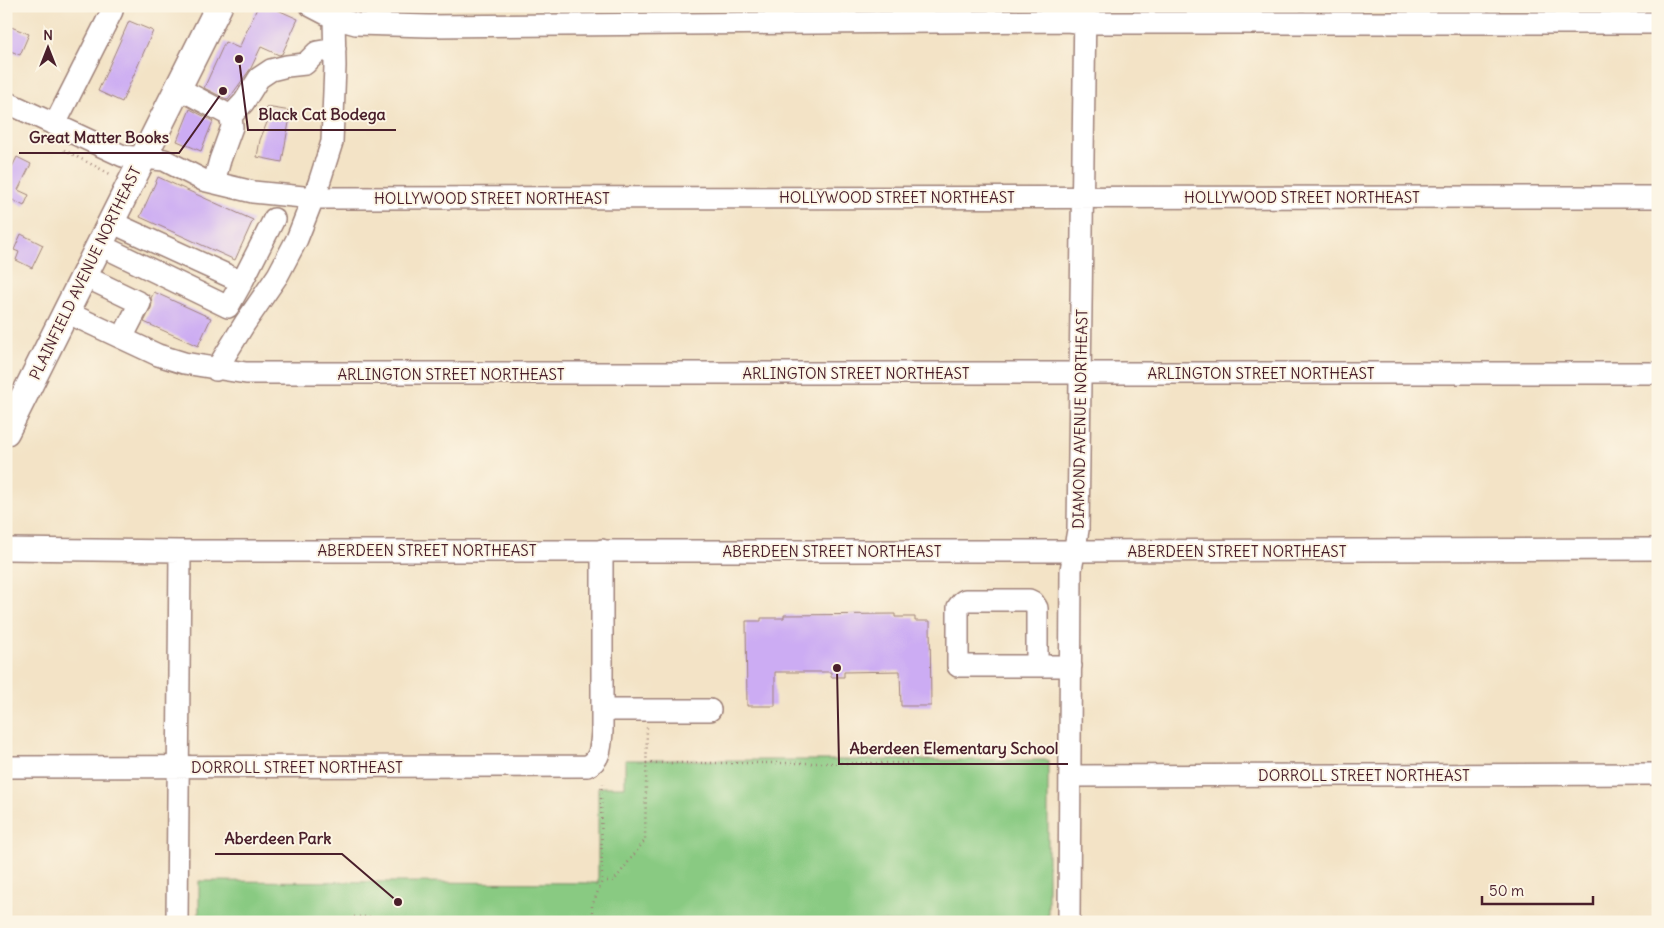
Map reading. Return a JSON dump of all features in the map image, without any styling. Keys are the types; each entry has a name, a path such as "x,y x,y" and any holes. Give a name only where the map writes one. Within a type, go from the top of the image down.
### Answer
{"main road":[{"name":"PLAINFIELD AVENUE NORTHEAST","path":"6,432 219,6"}],"street":[{"path":"311,6 334,18 356,24 429,26 1067,21 1085,14 1658,22"},
{"path":"55,124 112,11"},
{"name":"DIAMOND AVENUE NORTHEAST","path":"1070,922 1071,570 1078,530 1085,14"},
{"path":"216,370 278,275 297,239 332,142 334,18"},
{"path":"230,116 244,102 259,78 271,70 305,64 317,52 335,49"},
{"path":"178,88 230,116"},
{"name":"HOLLYWOOD STREET NORTHEAST","path":"6,102 123,156 164,160 204,180 254,192 313,198 1658,197"},
{"path":"214,182 232,127 230,116"},
{"path":"100,244 228,306 274,219"},
{"path":"111,222 242,282"},
{"path":"84,276 140,303 122,338"},
{"name":"ARLINGTON STREET NORTHEAST","path":"66,312 167,358 216,370 246,373 1658,373"},
{"name":"ABERDEEN STREET NORTHEAST","path":"6,548 180,551 1658,549"},
{"path":"602,550 602,710 710,710"},
{"path":"177,922 180,551"},
{"path":"1037,666 1037,608 1033,602 1029,600 965,600 960,604 958,608 958,666 1037,666 1071,666"},
{"name":"DORROLL STREET NORTHEAST","path":"6,767 587,766 594,762 599,752 602,710"},
{"name":"DORROLL STREET NORTHEAST","path":"1071,776 1658,774"}],"path":[{"path":"602,881 614,881 645,840 647,710"},
{"path":"646,763 912,763"},
{"path":"592,922 592,906 602,881 601,790 603,784"},
{"path":"354,922 354,917 372,917 372,922"}],"green space":[{"path":"625,760 1048,760 1048,922 199,922 199,881 598,883 598,787 625,787"}],"building":[{"path":"258,6 269,6 298,19 282,54 279,55 261,47 251,68 228,100 204,88 225,42 239,48"},
{"path":"129,21 153,31 122,102 98,91"},
{"path":"6,25 29,34 20,55 6,49"},
{"path":"266,107 291,111 282,162 257,157 260,140 268,120 264,118"},
{"path":"190,109 213,121 201,151 177,141"},
{"path":"17,157 31,164 18,190 29,195 24,206 13,200 6,213 6,171 9,173"},
{"path":"158,177 253,220 235,260 140,217"},
{"path":"21,234 43,245 32,268 16,260 19,252 14,250"},
{"path":"154,292 211,318 198,346 144,322 151,308 151,298"},
{"path":"895,614 895,617 915,617 915,621 930,621 931,706 901,706 900,671 844,672 844,677 831,677 831,672 775,672 775,706 747,706 746,621 761,621 761,618 784,618 784,615"}],"place":[{"name":"Black Cat Bodega","path":"239,59"},
{"name":"Great Matter Books","path":"223,91"},
{"name":"Aberdeen Elementary School","path":"837,668"},
{"name":"Aberdeen Park","path":"398,902"}]}
